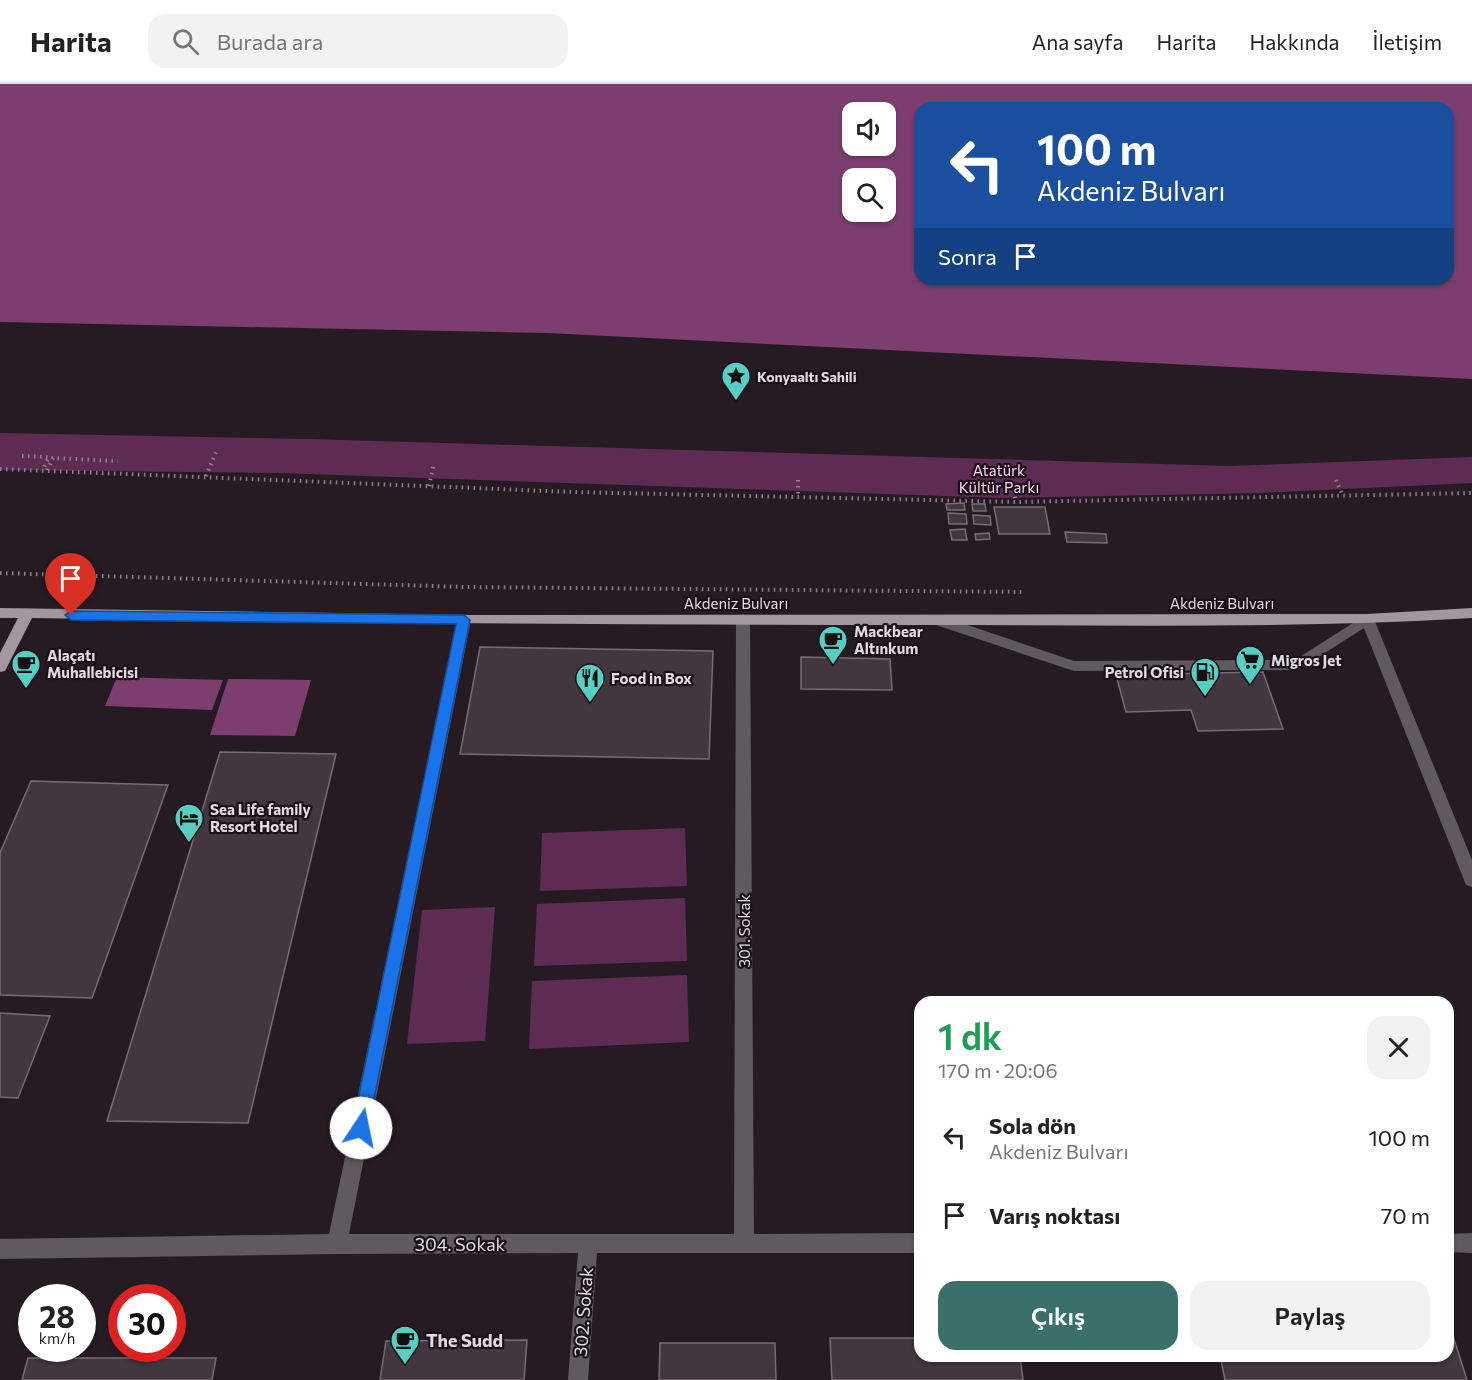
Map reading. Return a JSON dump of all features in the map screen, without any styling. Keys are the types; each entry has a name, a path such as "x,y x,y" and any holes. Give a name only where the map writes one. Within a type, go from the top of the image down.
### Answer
{"main road":[{"name":"Akdeniz Bulvarı","path":"0,613 464,620 1367,619 1472,613"},
{"path":"0,667 27,614"}],"street":[{"name":"301. Sokak","path":"743,619 744,1242"},
{"path":"938,620 1074,666 1098,666 1298,665 1367,619 1472,880"},
{"path":"337,1244 464,620"},
{"name":"304. Sokak","path":"0,1249 337,1244 914,1243"},
{"path":"1454,1243 1472,1243"},
{"name":"302. Sokak","path":"578,1380 588,1244"}],"path":[{"path":"206,476 216,452"},
{"path":"22,456 49,457 45,470"},
{"path":"45,470 52,458 118,460"},
{"path":"429,486 434,463"},
{"path":"0,469 573,492 1016,502 1472,493"},
{"path":"798,480 798,496"},
{"path":"1336,480 1343,496"},
{"path":"1012,485 1016,502"},
{"path":"0,573 465,587 1034,592"}],"green space":[{"name":"Atatürk Kültür Parkı","path":"0,433 308,439 1229,466 1472,457 1472,483 1259,493 1001,498 278,473 0,470"},
{"path":"685,828 687,886 540,891 542,833"},
{"path":"685,898 687,961 534,966 537,904"},
{"path":"495,907 485,1041 407,1044 422,910"},
{"path":"687,975 689,1042 529,1049 532,981"}],"shaded area":[{"path":"0,84 1472,84 1472,379 547,333 0,322"},
{"path":"117,677 223,680 212,710 105,706"},
{"path":"228,679 311,680 295,736 210,735"}],"building":[{"path":"964,503 965,510 947,510 946,504"},
{"path":"972,504 985,504 986,511 973,511"},
{"path":"994,507 1045,507 1050,534 999,534"},
{"path":"948,513 966,514 967,524 949,524"},
{"path":"973,515 990,516 991,525 974,524"},
{"path":"965,529 967,540 952,540 950,530"},
{"path":"1065,532 1106,534 1107,543 1067,542"},
{"path":"989,533 990,539 976,540 975,534"},
{"name":"Food in Box","path":"480,647 713,651 709,759 460,754"},
{"path":"801,657 890,659 892,690 801,689"},
{"path":"1263,672 1283,729 1198,731 1191,710 1126,712 1116,675"},
{"path":"220,752 336,754 248,1123 107,1121"},
{"path":"31,781 168,785 92,998 0,995 0,853"},
{"path":"0,1013 50,1016 18,1098 0,1097"},
{"path":"830,1338 914,1338 914,1362 1021,1362 1023,1380 832,1380"},
{"path":"1454,1339 1467,1380 1225,1380 1221,1362 1454,1362"},
{"path":"527,1340 524,1380 380,1380 386,1341"},
{"path":"660,1343 775,1343 776,1380 659,1380"},
{"path":"96,1358 108,1358 108,1362 186,1362 186,1358 216,1358 212,1380 22,1380 27,1362 96,1362"}],"place":[{"name":"Konyaaltı Sahili","path":"736,402"},
{"name":"Mackbear Altınkum","path":"833,666"},
{"name":"Migros Jet","path":"1250,686"},
{"name":"Alaçatı Muhallebicisi","path":"26,690"},
{"name":"Petrol Ofisi","path":"1205,698"},
{"name":"Food in Box","path":"590,704"},
{"name":"Sea Life family Resort Hotel","path":"189,844"},
{"name":"The Sudd","path":"405,1366"}],"route":[{"path":"71,615 464,620 361,1128"}]}
